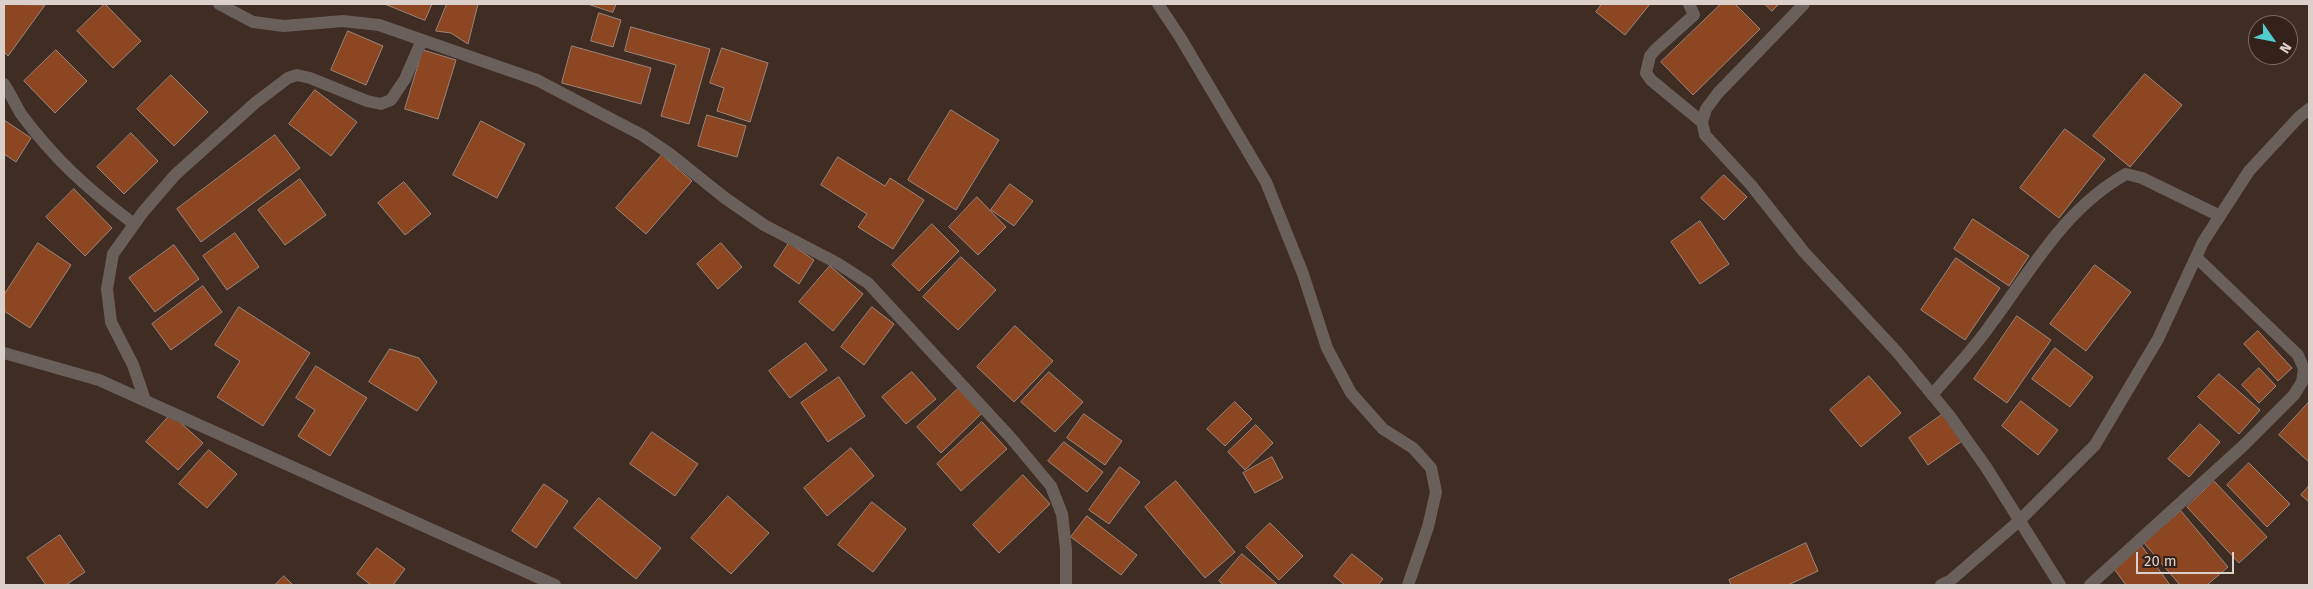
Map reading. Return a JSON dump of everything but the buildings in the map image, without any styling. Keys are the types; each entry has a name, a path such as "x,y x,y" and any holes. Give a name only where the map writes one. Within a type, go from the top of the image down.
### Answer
{"street":[{"path":"219,4 253,22 284,26 343,21 379,25 537,80 642,135 764,225 837,263 868,284 1011,438 1051,486 1062,514 1066,549 1066,585"},
{"path":"1158,4 1180,37 1266,182 1303,274 1327,348 1351,393 1383,429 1413,448 1431,468 1436,492 1428,527 1408,585"},
{"path":"1689,4 1694,15 1650,56 1646,73 1650,80 1702,122"},
{"path":"1804,4 1718,93 1706,109 1702,122 1705,135 1751,186 1804,252 1897,352 1932,395 1986,467 2018,521 2060,585"},
{"path":"145,400 133,366 111,322 106,289 114,254 134,224 175,175 275,86 297,74 381,104 391,100 405,79 422,40"},
{"path":"4,84 20,112 58,158 90,190 134,224"},
{"path":"1941,585 1950,580 2018,521 2095,445 2158,339 2196,257 2220,216 2249,171 2309,109"},
{"path":"1932,395 1990,326 2041,253 2083,204 2126,174 2142,178 2220,216"},
{"path":"2090,585 2243,446 2294,395 2302,382 2304,369 2298,355 2196,257"},
{"path":"4,353 100,380 554,585"}]}
